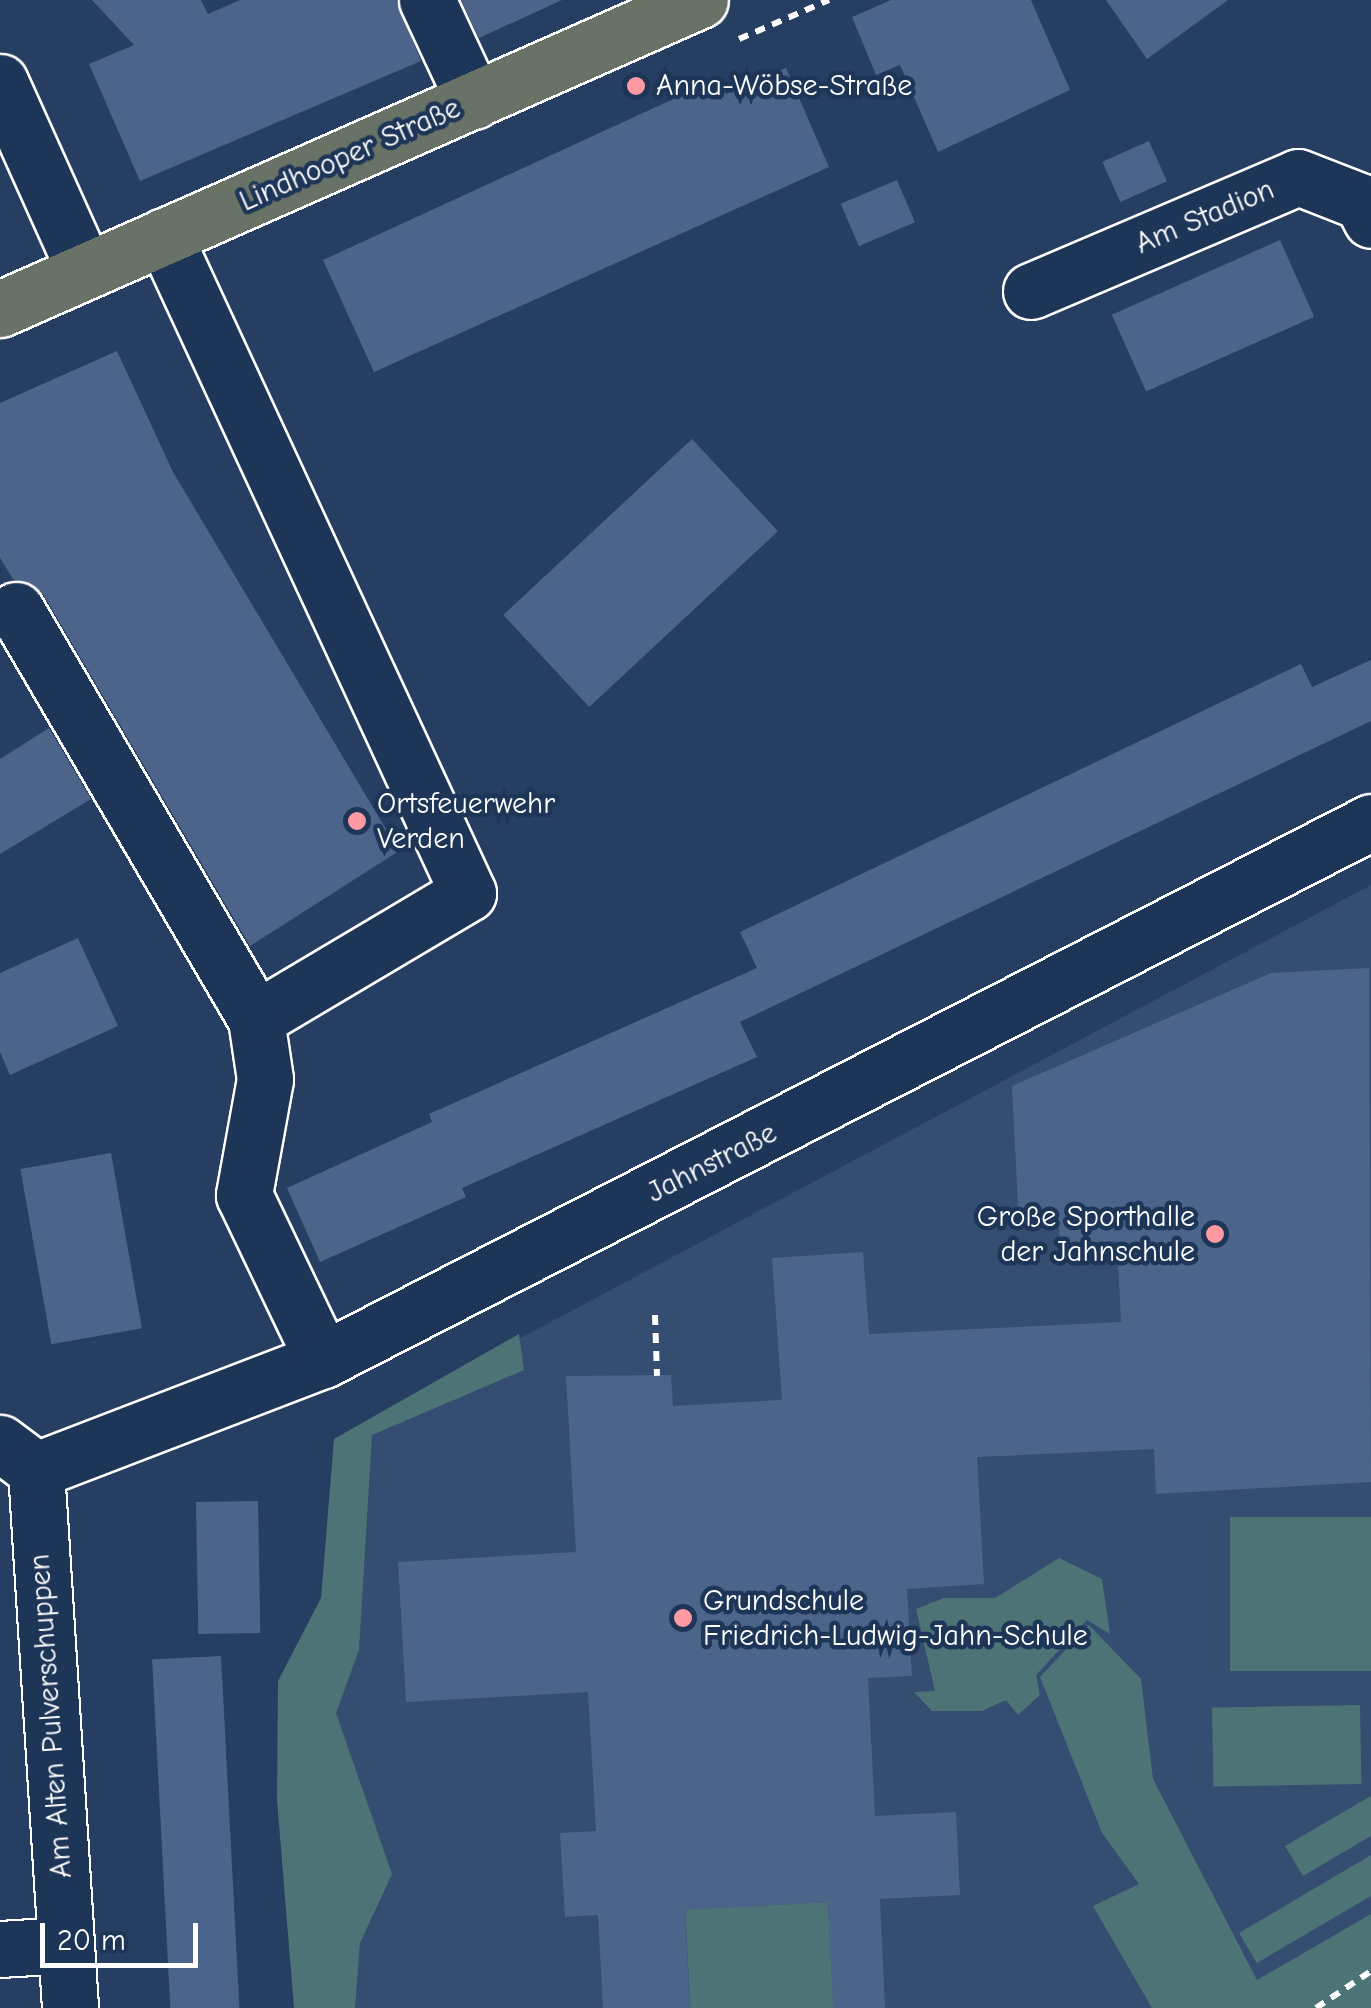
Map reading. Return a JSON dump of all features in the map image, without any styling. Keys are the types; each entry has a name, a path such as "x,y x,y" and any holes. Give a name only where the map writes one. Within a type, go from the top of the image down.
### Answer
{"main road":[{"name":"Lindhooper Straße","path":"0,309 700,0"}],"street":[{"path":"427,0 474,101"},
{"path":"0,82 85,272"},
{"name":"Am Stadion","path":"1030,292 1298,177 1362,202 1371,220"},
{"path":"164,236 468,893 256,1019"},
{"path":"16,610 256,1019 265,1079 244,1195 323,1360"},
{"name":"Jahnstraße","path":"18,1456 323,1360 1371,822"},
{"name":"Am Alten Pulverschuppen","path":"18,1456 70,2008"},
{"path":"0,1949 66,1945"}],"path":[{"path":"655,1315 657,1376"},
{"path":"1316,2008 1371,1971"}],"shaded area":[{"path":"1371,885 1371,1979 1319,2008 342,2008 304,1758 374,1416"}],"green space":[{"path":"519,1334 524,1370 372,1435 359,1650 336,1713 392,1874 360,1943 355,2008 294,2008 277,1800 278,1681 321,1598 334,1439"},
{"path":"1230,1517 1371,1517 1371,1671 1230,1671"},
{"path":"1059,1558 1102,1579 1110,1634 1087,1620 1036,1675 1040,1695 1018,1715 1006,1700 982,1711 932,1711 914,1692 935,1691 916,1609 944,1598 995,1598"},
{"path":"1089,1625 1141,1679 1153,1779 1257,1980 1371,1914 1371,2008 1152,2008 1093,1906 1139,1884 1102,1833 1040,1677"},
{"path":"1360,1705 1361,1784 1213,1787 1212,1708"},
{"path":"1371,1796 1371,1836 1303,1876 1285,1846"},
{"path":"1371,1855 1371,1896 1257,1963 1239,1933"},
{"path":"828,1902 834,2008 690,2008 685,1909"}],"building":[{"path":"92,0 201,0 208,14 240,0 396,0 421,61 140,181 89,64 134,45"},
{"path":"461,0 562,0 479,38"},
{"path":"891,0 1031,0 1070,90 938,152 900,65 876,75 852,17"},
{"path":"1106,0 1228,0 1147,59"},
{"path":"786,68 829,167 374,372 323,260 719,78 726,94"},
{"path":"1149,141 1167,181 1120,202 1102,162"},
{"path":"897,180 915,222 859,246 841,204"},
{"path":"1280,240 1314,317 1146,392 1112,315"},
{"path":"117,351 173,472 399,851 250,946 43,594 13,579 0,558 0,403"},
{"path":"692,439 778,531 589,707 503,615"},
{"path":"1371,660 1371,721 740,1022 757,1057 462,1188 466,1197 320,1262 287,1188 432,1122 429,1114 757,968 740,932 1301,664 1312,687"},
{"path":"49,728 91,799 0,854 0,759"},
{"path":"78,938 118,1026 10,1075 0,1052 0,973"},
{"path":"1369,968 1371,1482 1156,1494 1154,1449 977,1457 984,1584 907,1589 912,1676 868,1678 875,1816 956,1812 960,1895 880,1899 885,2008 833,2008 828,1902 685,1910 690,2008 603,2008 598,1915 565,1917 560,1833 596,1831 588,1692 406,1702 398,1562 576,1552 566,1376 671,1375 673,1406 782,1400 772,1258 863,1252 869,1334 1121,1322 1117,1241 1060,1244 1059,1225 1019,1227 1012,1086 1271,973"},
{"path":"111,1153 142,1328 51,1344 20,1169"},
{"path":"258,1501 260,1633 198,1634 196,1502"},
{"path":"221,1656 239,2008 170,2008 152,1660"}],"place":[{"name":"Anna-Wöbse-Straße","path":"636,86"},
{"name":"Ortsfeuerwehr Verden","path":"357,821"},
{"name":"Große Sporthalle der Jahnschule","path":"1215,1234"},
{"name":"Grundschule Friedrich-Ludwig-Jahn-Schule","path":"683,1618"}]}
